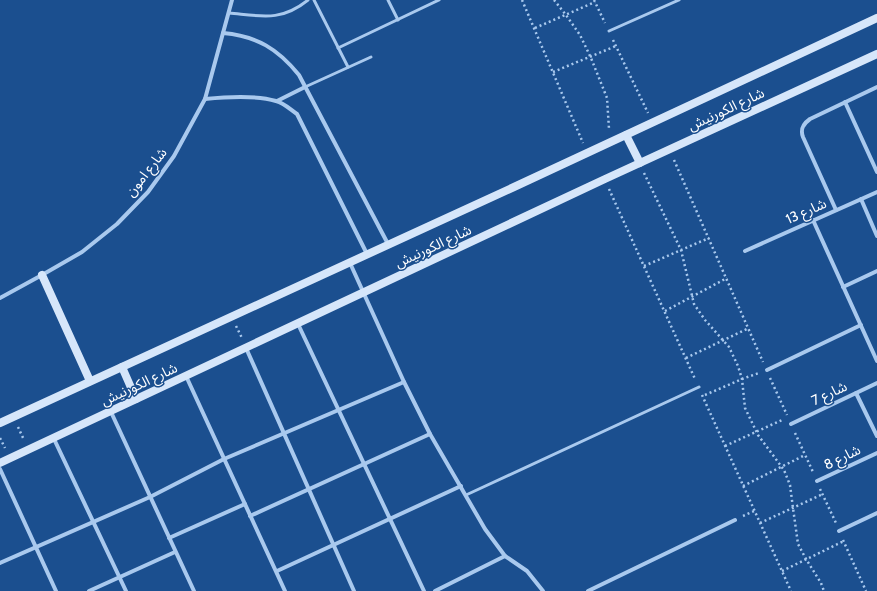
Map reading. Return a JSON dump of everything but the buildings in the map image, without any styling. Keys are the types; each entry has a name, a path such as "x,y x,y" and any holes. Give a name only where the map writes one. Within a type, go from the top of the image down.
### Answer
{"main road":[{"name":"شارع الكورنيش","path":"0,423 350,263 388,244 877,18"},
{"name":"شارع الكورنيش","path":"0,463 640,163 877,54"},
{"path":"626,135 640,163"},
{"path":"42,276 90,381"},
{"path":"122,367 136,399"}],"street":[{"name":"شارع امون","path":"0,298 42,276 82,252 117,224 148,192 174,156 205,99 232,0"},
{"path":"223,33 246,36 257,40 274,50 289,62 299,75 388,244"},
{"path":"276,101 305,87"},
{"path":"836,210 803,137 802,129 806,122 877,88"},
{"path":"205,99 251,97 276,101 297,114 367,254"},
{"path":"845,102 877,172"},
{"name":"شارع 13","path":"745,251 877,192"},
{"path":"861,199 877,236"},
{"path":"813,220 877,361"},
{"path":"350,263 404,382 430,434 485,529 505,556 526,571 543,591"},
{"path":"843,287 877,271"},
{"path":"298,324 424,591"},
{"path":"767,370 861,326"},
{"path":"246,348 354,591"},
{"path":"186,376 285,591"},
{"path":"0,563 150,497 224,459 404,382"},
{"name":"شارع 7","path":"791,424 877,383"},
{"path":"856,393 877,436"},
{"path":"110,412 194,591"},
{"path":"250,516 430,434"},
{"path":"54,439 126,591"},
{"name":"شارع 8","path":"817,481 877,453"},
{"path":"0,469 56,591"},
{"path":"276,571 461,486"},
{"path":"169,538 245,504"},
{"path":"839,531 877,513"},
{"path":"588,591 735,520"},
{"path":"89,591 176,552"},
{"path":"435,591 505,556"}],"lane":[{"path":"229,13 279,16 297,9 308,0"},
{"path":"314,0 348,67"},
{"path":"388,0 398,20"},
{"path":"338,48 439,0"},
{"path":"609,31 678,0"},
{"path":"305,87 371,57"},
{"path":"466,495 698,387"}],"path":[{"path":"522,0 587,153"},
{"path":"554,0 566,14 580,35 607,98 610,142"},
{"path":"535,28 595,1 652,122"},
{"path":"553,72 616,46"},
{"path":"640,163 681,250 694,304 705,320 729,347 742,379 745,408 756,432 782,467 790,485 798,544 818,577 824,591"},
{"path":"644,266 708,238"},
{"path":"664,311 727,278"},
{"path":"232,317 246,348"},
{"path":"686,358 749,328"},
{"path":"703,396 767,370"},
{"path":"13,417 30,450"},
{"path":"725,446 788,417"},
{"path":"743,486 803,456"},
{"path":"760,524 823,494"},
{"path":"782,571 844,541"}]}
